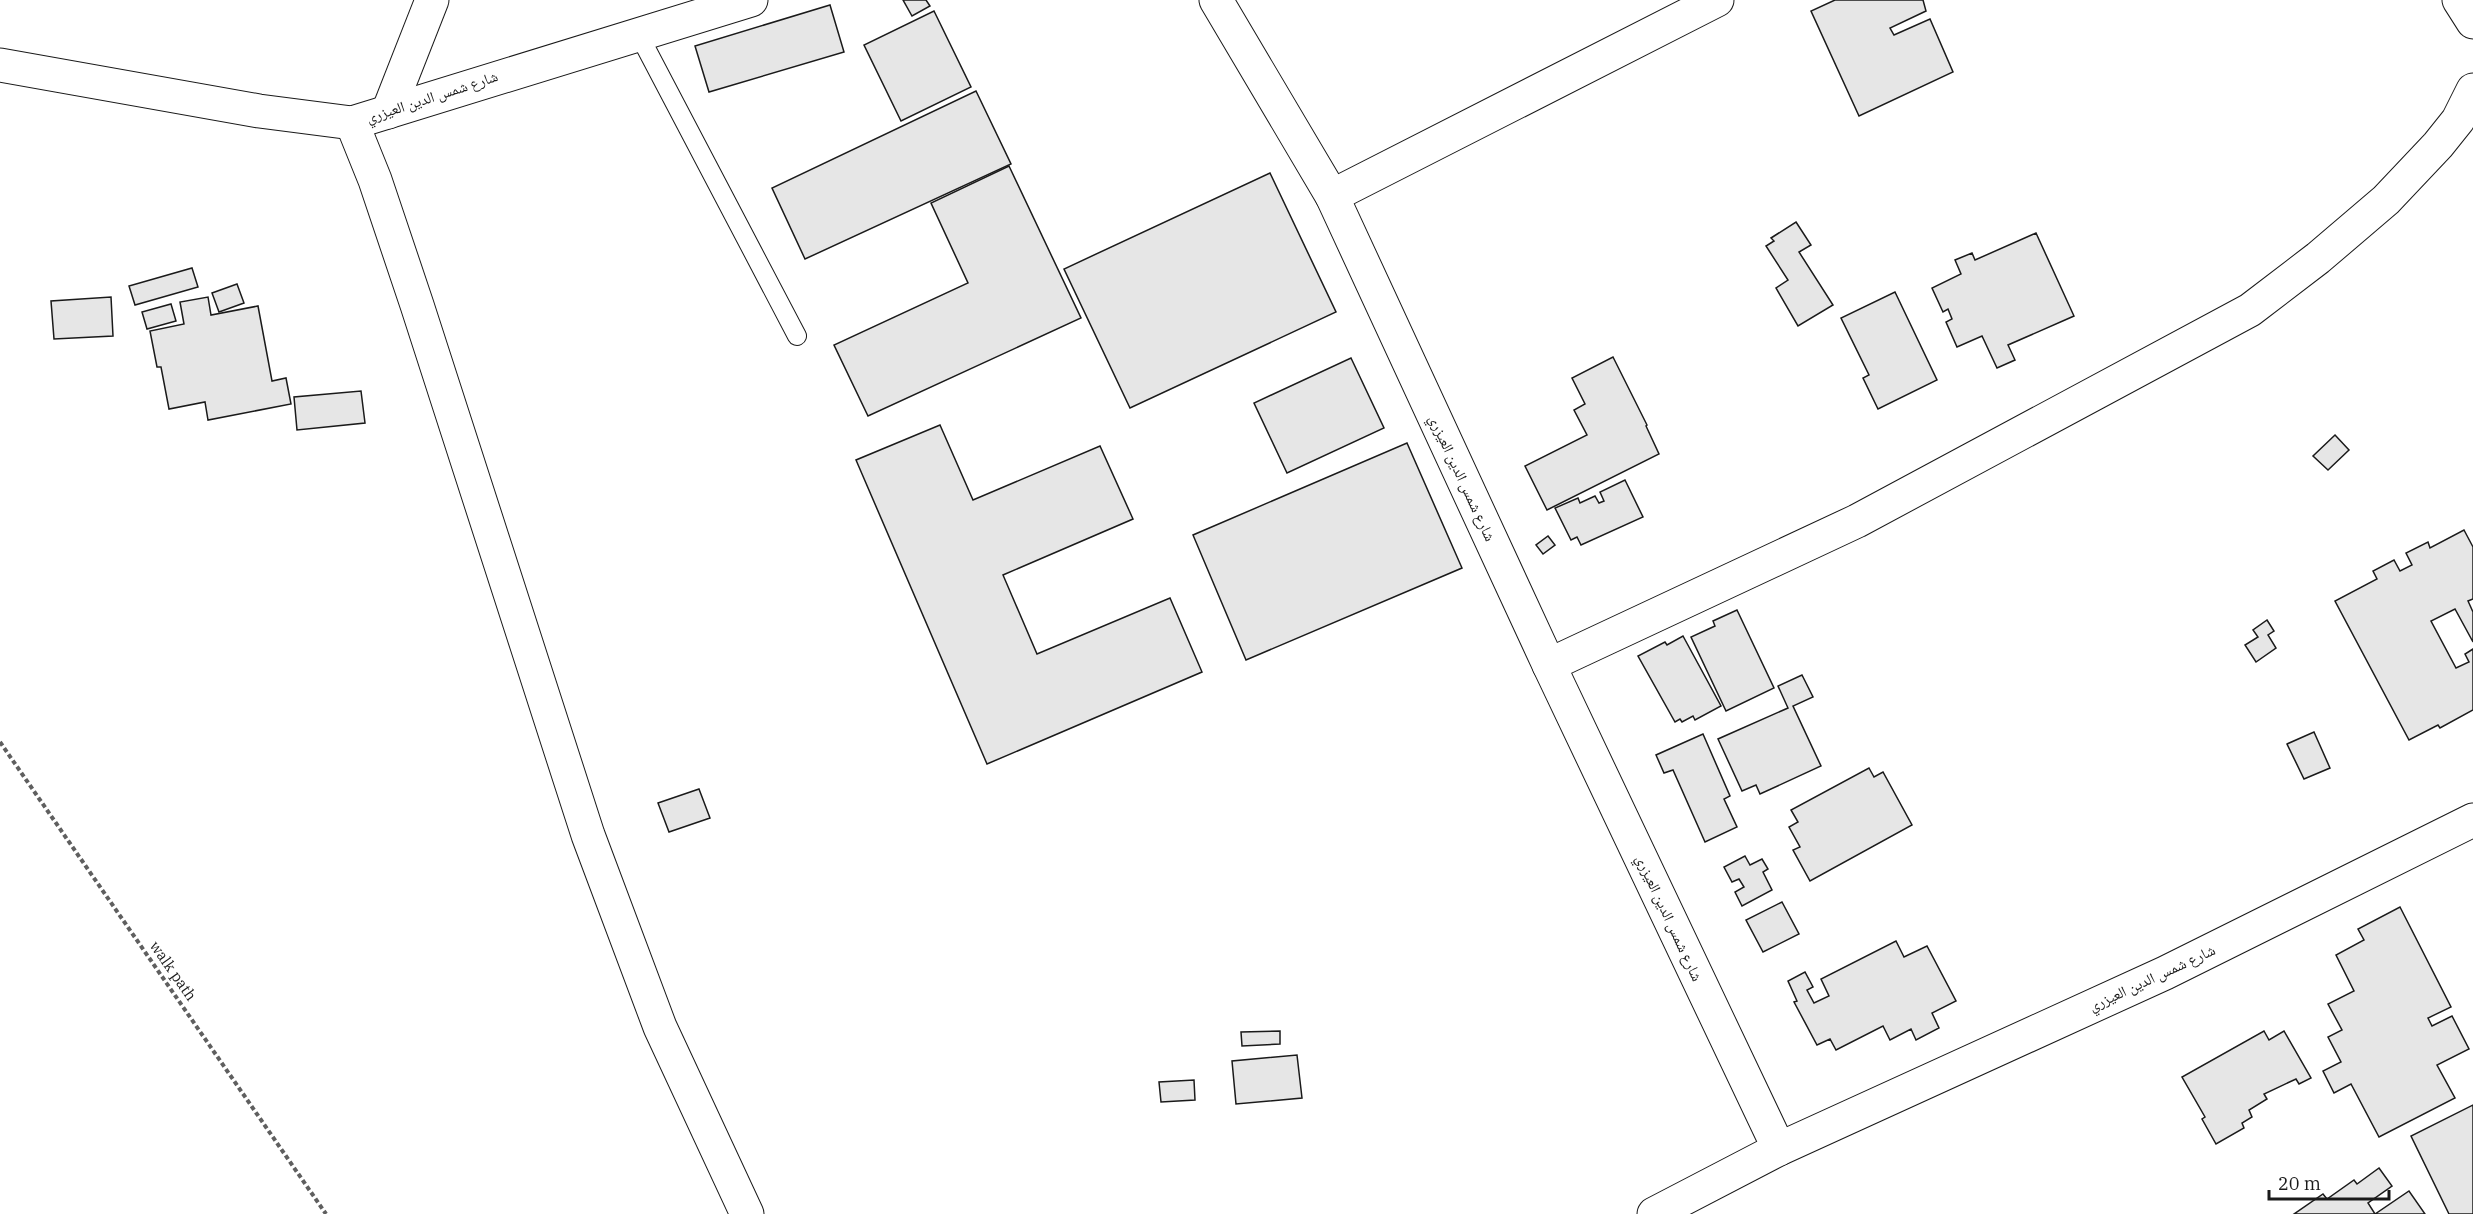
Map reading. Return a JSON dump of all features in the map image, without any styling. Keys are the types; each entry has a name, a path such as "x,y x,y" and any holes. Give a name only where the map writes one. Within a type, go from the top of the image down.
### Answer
{"street":[{"path":"388,112 432,0"},
{"name":"شارع شمس الدين العيزري","path":"0,65 259,111 352,123 751,0"},
{"name":"شارع شمس الدين العيزري","path":"1216,0 1332,196 1549,665 1779,1149 2165,973 2473,820"},
{"path":"1332,196 1717,0"},
{"path":"2459,0 2473,22"},
{"path":"1549,665 1857,521 2250,310 2318,258 2386,200 2427,159 2458,120 2473,92"},
{"path":"352,123 375,180 421,316 588,835 660,1027 747,1214"},
{"path":"1654,1214 1779,1149"}],"lane":[{"path":"638,33 797,336"}],"path":[{"name":"walk path","path":"0,742 326,1214"}],"building":[{"path":"903,0 926,0 930,6 912,16"},
{"path":"1835,0 1923,0 1926,11 1890,28 1894,35 1930,19 1953,72 1859,116 1811,11"},
{"path":"830,5 844,52 709,92 695,46"},
{"path":"934,11 971,87 901,121 864,45"},
{"path":"976,91 1011,164 805,259 772,188"},
{"path":"1009,166 1081,318 868,416 834,345 968,283 931,203"},
{"path":"1270,173 1336,312 1130,408 1064,269"},
{"path":"1796,222 1811,245 1799,252 1833,305 1798,326 1776,288 1788,280 1766,246 1774,241 1771,238"},
{"path":"2036,233 2074,316 2008,345 2015,360 1997,368 1982,336 1957,347 1946,322 1952,319 1948,309 1943,312 1932,288 1961,274 1955,260 1972,253 1975,260"},
{"path":"192,268 198,287 135,305 129,286"},
{"path":"237,284 244,303 219,312 212,293"},
{"path":"1895,292 1937,380 1878,409 1863,378 1869,375 1841,318"},
{"path":"111,297 113,336 54,339 51,301"},
{"path":"208,297 211,315 258,306 272,381 286,378 291,404 208,420 205,402 169,409 161,367 157,367 150,331 184,324 180,302"},
{"path":"171,304 176,321 147,329 142,312"},
{"path":"1613,357 1659,454 1547,510 1525,466 1587,435 1574,410 1585,404 1572,378"},
{"path":"1351,358 1384,428 1287,473 1254,403"},
{"path":"361,391 365,423 297,430 294,397"},
{"path":"940,425 973,500 1100,446 1133,519 1003,575 1037,654 1170,598 1202,672 987,764 856,460"},
{"path":"2335,435 2349,450 2328,470 2313,456"},
{"path":"1407,443 1462,568 1246,660 1193,535"},
{"path":"1625,480 1643,517 1581,545 1577,537 1571,540 1555,508 1578,498 1580,503 1595,496 1599,503 1604,501 1600,492"},
{"path":"2464,530 2473,547 2473,599 2468,601 2473,612 2473,642 2455,609 2431,621 2456,668 2469,662 2465,654 2473,649 2473,710 2440,728 2438,725 2409,740 2335,601 2377,579 2373,571 2394,560 2400,571 2412,565 2406,553 2428,542 2430,548"},
{"path":"1548,536 1555,545 1543,554 1536,545"},
{"path":"1737,610 1774,688 1726,711 1691,637 1715,626 1713,621"},
{"path":"2267,620 2274,631 2268,635 2276,648 2256,662 2245,645 2258,637 2253,630"},
{"path":"1683,636 1721,706 1695,720 1693,716 1682,722 1680,719 1675,722 1638,656 1665,642 1667,645"},
{"path":"1802,675 1813,697 1793,706 1821,766 1760,794 1756,785 1742,791 1718,739 1788,708 1778,686"},
{"path":"2314,732 2330,768 2304,779 2287,744"},
{"path":"1703,734 1730,796 1724,799 1737,827 1705,842 1673,770 1664,773 1656,755"},
{"path":"1869,768 1874,777 1883,772 1912,825 1810,881 1793,850 1800,847 1789,827 1798,822 1791,810"},
{"path":"699,789 710,818 669,832 658,803"},
{"path":"1745,856 1750,865 1762,859 1768,869 1763,872 1772,890 1742,906 1735,892 1744,887 1739,879 1732,882 1724,867"},
{"path":"1782,902 1799,934 1763,952 1746,920"},
{"path":"2400,907 2451,1007 2428,1018 2432,1026 2452,1016 2469,1049 2437,1065 2455,1098 2379,1137 2351,1084 2334,1093 2323,1071 2341,1062 2328,1037 2342,1030 2328,1004 2354,991 2336,955 2364,940 2358,929"},
{"path":"1896,941 1904,957 1927,946 1956,1001 1932,1013 1939,1028 1916,1040 1911,1029 1890,1040 1883,1026 1836,1050 1830,1039 1817,1045 1794,1002 1797,1001 1788,981 1805,972 1813,987 1807,990 1814,1003 1829,996 1821,979"},
{"path":"1280,1031 1280,1044 1242,1046 1241,1032"},
{"path":"2264,1031 2269,1040 2284,1031 2311,1078 2299,1084 2296,1079 2264,1094 2267,1099 2249,1110 2252,1117 2242,1123 2244,1128 2216,1144 2202,1119 2205,1117 2182,1077"},
{"path":"1297,1055 1302,1098 1236,1104 1232,1061"},
{"path":"1194,1080 1195,1100 1161,1102 1159,1082"},
{"path":"2473,1105 2473,1214 2449,1214 2411,1136"},
{"path":"2379,1168 2392,1186 2368,1203 2375,1214 2294,1214 2323,1194 2327,1199 2354,1180 2357,1184"},
{"path":"2409,1191 2425,1214 2375,1214"}]}
